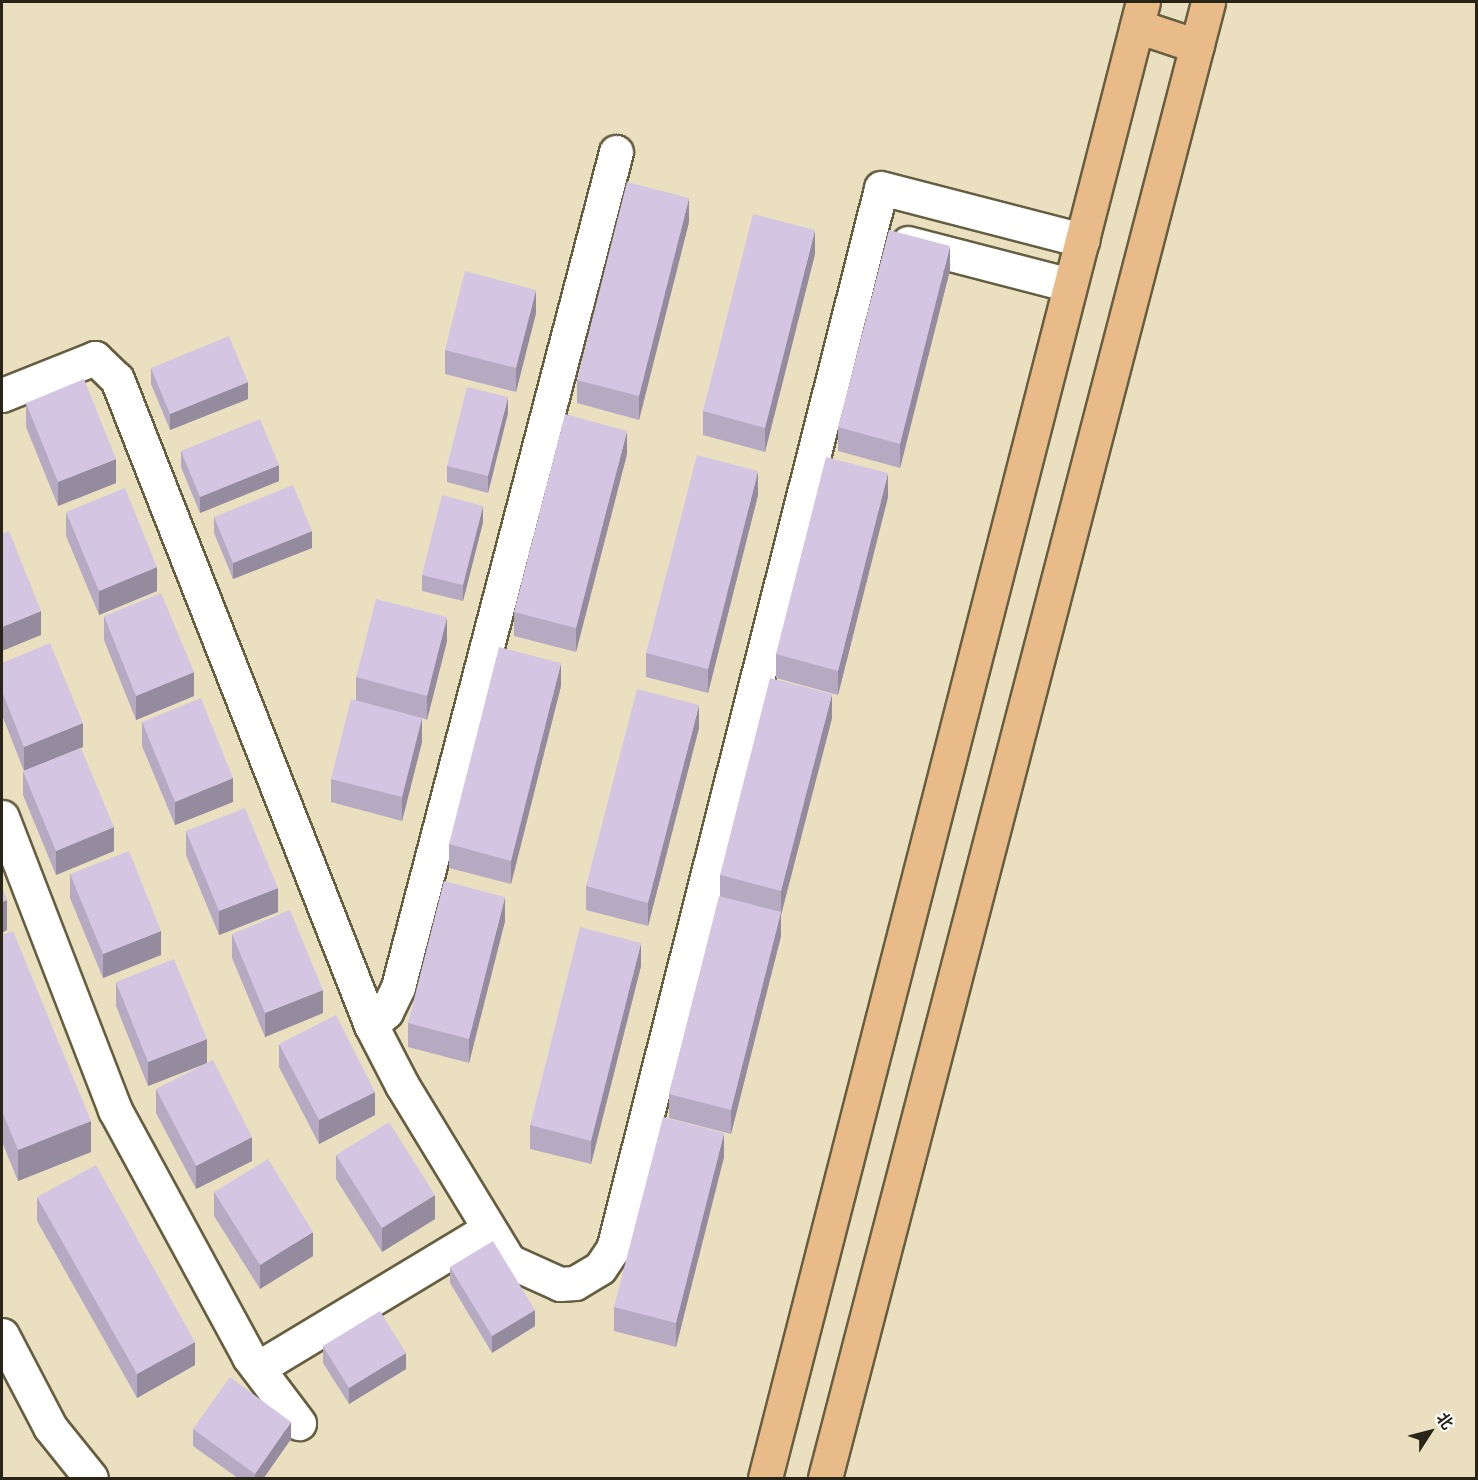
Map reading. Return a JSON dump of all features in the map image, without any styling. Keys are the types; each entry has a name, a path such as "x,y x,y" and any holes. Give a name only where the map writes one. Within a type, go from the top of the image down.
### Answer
{"main road":[{"path":"825,1479 1208,2"},
{"path":"765,1479 1140,14 1197,46"}],"street":[{"path":"371,1025 386,1012 398,987 616,152"},
{"path":"2,395 95,358 117,379 371,1025 487,1230 509,1262 560,1284 575,1283 600,1268 613,1249 868,232 881,188 1082,240"},
{"path":"868,232 1070,285"},
{"path":"2,817 115,1110 258,1368 299,1424"},
{"path":"258,1368 487,1230"},
{"path":"2,1335 50,1427 91,1479"}],"building":[{"path":"627,182 689,198 639,396 577,380"},
{"path":"753,214 815,230 765,428 703,411"},
{"path":"889,230 950,246 900,444 838,427"},
{"path":"465,271 536,290 516,368 445,350"},
{"path":"229,336 248,382 170,414 151,368"},
{"path":"84,379 116,459 58,482 26,403"},
{"path":"467,387 508,397 488,476 447,466"},
{"path":"565,414 627,431 576,628 514,612"},
{"path":"260,419 279,465 200,497 181,451"},
{"path":"697,455 758,471 708,669 646,653"},
{"path":"826,457 888,473 838,671 776,654"},
{"path":"293,485 312,531 233,563 214,517"},
{"path":"125,488 157,567 99,591 66,512"},
{"path":"442,495 483,506 463,585 422,575"},
{"path":"9,531 41,611 2,627 2,534"},
{"path":"161,593 194,672 136,696 104,616"},
{"path":"376,599 447,617 427,696 356,677"},
{"path":"50,643 83,723 24,747 2,691 2,663"},
{"path":"499,647 561,663 511,861 449,844"},
{"path":"770,678 832,694 781,891 720,875"},
{"path":"637,689 699,705 648,903 586,886"},
{"path":"201,698 233,778 175,802 142,722"},
{"path":"351,699 422,718 402,797 331,779"},
{"path":"81,748 114,827 56,851 23,771"},
{"path":"245,808 278,888 219,911 186,831"},
{"path":"129,851 161,931 103,954 70,874"},
{"path":"444,881 505,897 469,1039 408,1023"},
{"path":"2,886 7,900 2,902"},
{"path":"719,896 781,912 731,1110 669,1094"},
{"path":"290,910 323,990 265,1013 232,934"},
{"path":"580,927 641,943 591,1141 530,1125"},
{"path":"13,931 91,1121 18,1150 2,1111 2,935"},
{"path":"174,959 207,1039 148,1062 116,982"},
{"path":"336,1015 375,1092 319,1120 279,1044"},
{"path":"213,1060 252,1137 196,1166 156,1089"},
{"path":"663,1117 724,1133 676,1323 614,1307"},
{"path":"389,1122 435,1195 382,1228 336,1155"},
{"path":"268,1159 313,1232 260,1265 214,1192"},
{"path":"96,1165 195,1342 137,1374 37,1197"},
{"path":"493,1241 535,1310 492,1336 450,1267"},
{"path":"380,1311 406,1353 349,1388 323,1346"},
{"path":"230,1377 291,1422 255,1474 193,1429"}]}
